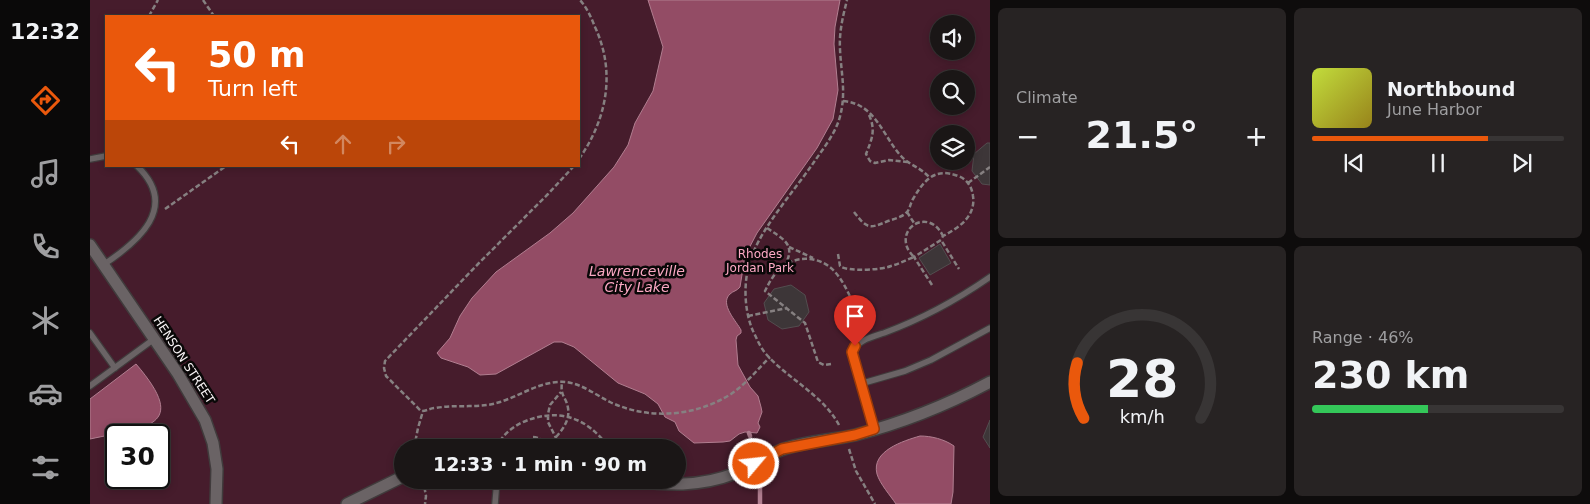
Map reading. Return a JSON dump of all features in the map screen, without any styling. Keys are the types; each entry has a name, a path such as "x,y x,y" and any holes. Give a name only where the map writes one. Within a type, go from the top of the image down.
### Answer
{"street":[{"name":"HENSON STREET","path":"90,245 199,408 213,443 217,469 216,504"},
{"path":"686,485 717,480 738,472 782,449 850,436 923,414 990,382"},
{"path":"347,504 394,481"}],"lane":[{"path":"90,159 105,156"},
{"path":"103,265 126,250 141,236 154,213 152,188 146,176 138,167"},
{"path":"874,429 852,352 855,346 867,339 946,306 990,277"},
{"path":"860,384 905,371 931,360 990,328"},
{"path":"90,333 115,368"},
{"path":"90,386 154,339"},
{"path":"495,504 496,489"}],"path":[{"path":"150,15 158,0"},
{"path":"203,0 213,15"},
{"path":"580,0 587,8 602,42 605,50 607,71 604,104 598,124 588,146 580,158"},
{"path":"841,428 824,405 770,357 759,343 748,316 746,294 753,252 767,228 824,148 838,122 843,101 844,77 840,33 847,0"},
{"path":"843,101 852,102 868,113 879,123 900,156 919,167 929,177"},
{"path":"868,113 873,125 872,141 866,154 870,161 874,163 894,160 908,162"},
{"path":"164,209 225,167"},
{"path":"423,411 385,372 384,365 388,357 573,167"},
{"path":"968,183 990,167"},
{"path":"854,212 862,223 871,227 907,212 929,177 945,173 961,177 968,183 974,198 970,214 960,226 942,236"},
{"path":"907,212 914,224"},
{"path":"840,266 847,270 884,268 914,257 941,240 942,236 937,226 931,222 914,224 906,239 907,246 914,257 932,286"},
{"path":"767,228 787,242 790,254 786,264 774,276 765,291 805,323 818,362 824,365 830,364"},
{"path":"941,240 959,269"},
{"path":"789,247 821,261 834,270 859,316"},
{"path":"838,254 840,266"},
{"path":"786,264 800,259 814,259"},
{"path":"834,270 840,266"},
{"path":"748,316 787,308"},
{"path":"423,411 436,408 490,405 549,383 562,382 584,388 623,408 643,413 662,414 680,412 712,404 738,388 770,357"},
{"path":"560,392 568,406 566,424 556,438 548,422 548,414 550,405 560,392 562,382"},
{"path":"416,439 423,411"},
{"path":"502,439 518,424 548,414 576,419 588,426 602,439"},
{"path":"533,437 540,439"},
{"path":"848,445 856,471 875,504"},
{"path":"425,489 426,504"}],"green space":[{"name":"Rhodes Jordan Park","path":"90,0 990,0 990,504 90,504"}],"water":[{"name":"Lawrenceville City Lake","path":"648,0 840,0 834,44 838,90 833,119 817,148 757,233 745,256 740,287 727,298 728,308 741,330 736,340 738,365 750,387 758,396 762,412 758,423 760,427 757,433 745,432 730,441 694,443 679,431 675,422 665,417 658,404 645,394 618,383 574,347 562,342 554,342 496,374 480,375 468,367 441,358 437,353 450,338 460,316 472,298 496,272 550,233 573,213 614,167 628,145 635,123 653,91 663,47"},
{"path":"136,364 152,385 160,401 160,413 154,421 148,424 105,424 105,436 90,439 90,399"},
{"path":"920,436 937,438 954,446 951,504 896,504 878,478 876,466 883,453 897,444"}],"building":[{"path":"987,143 990,143 990,185 982,184 972,171 975,170 975,153"},
{"path":"940,244 951,263 930,275 919,258"},
{"path":"791,285 805,295 809,312 799,326 782,329 768,320 764,303 774,289"},
{"path":"990,420 990,448 983,437"}],"waterway":[{"path":"760,504 760,484 767,470"}],"route":[{"path":"754,464 782,449 855,435 874,429 852,352 855,346"}]}
